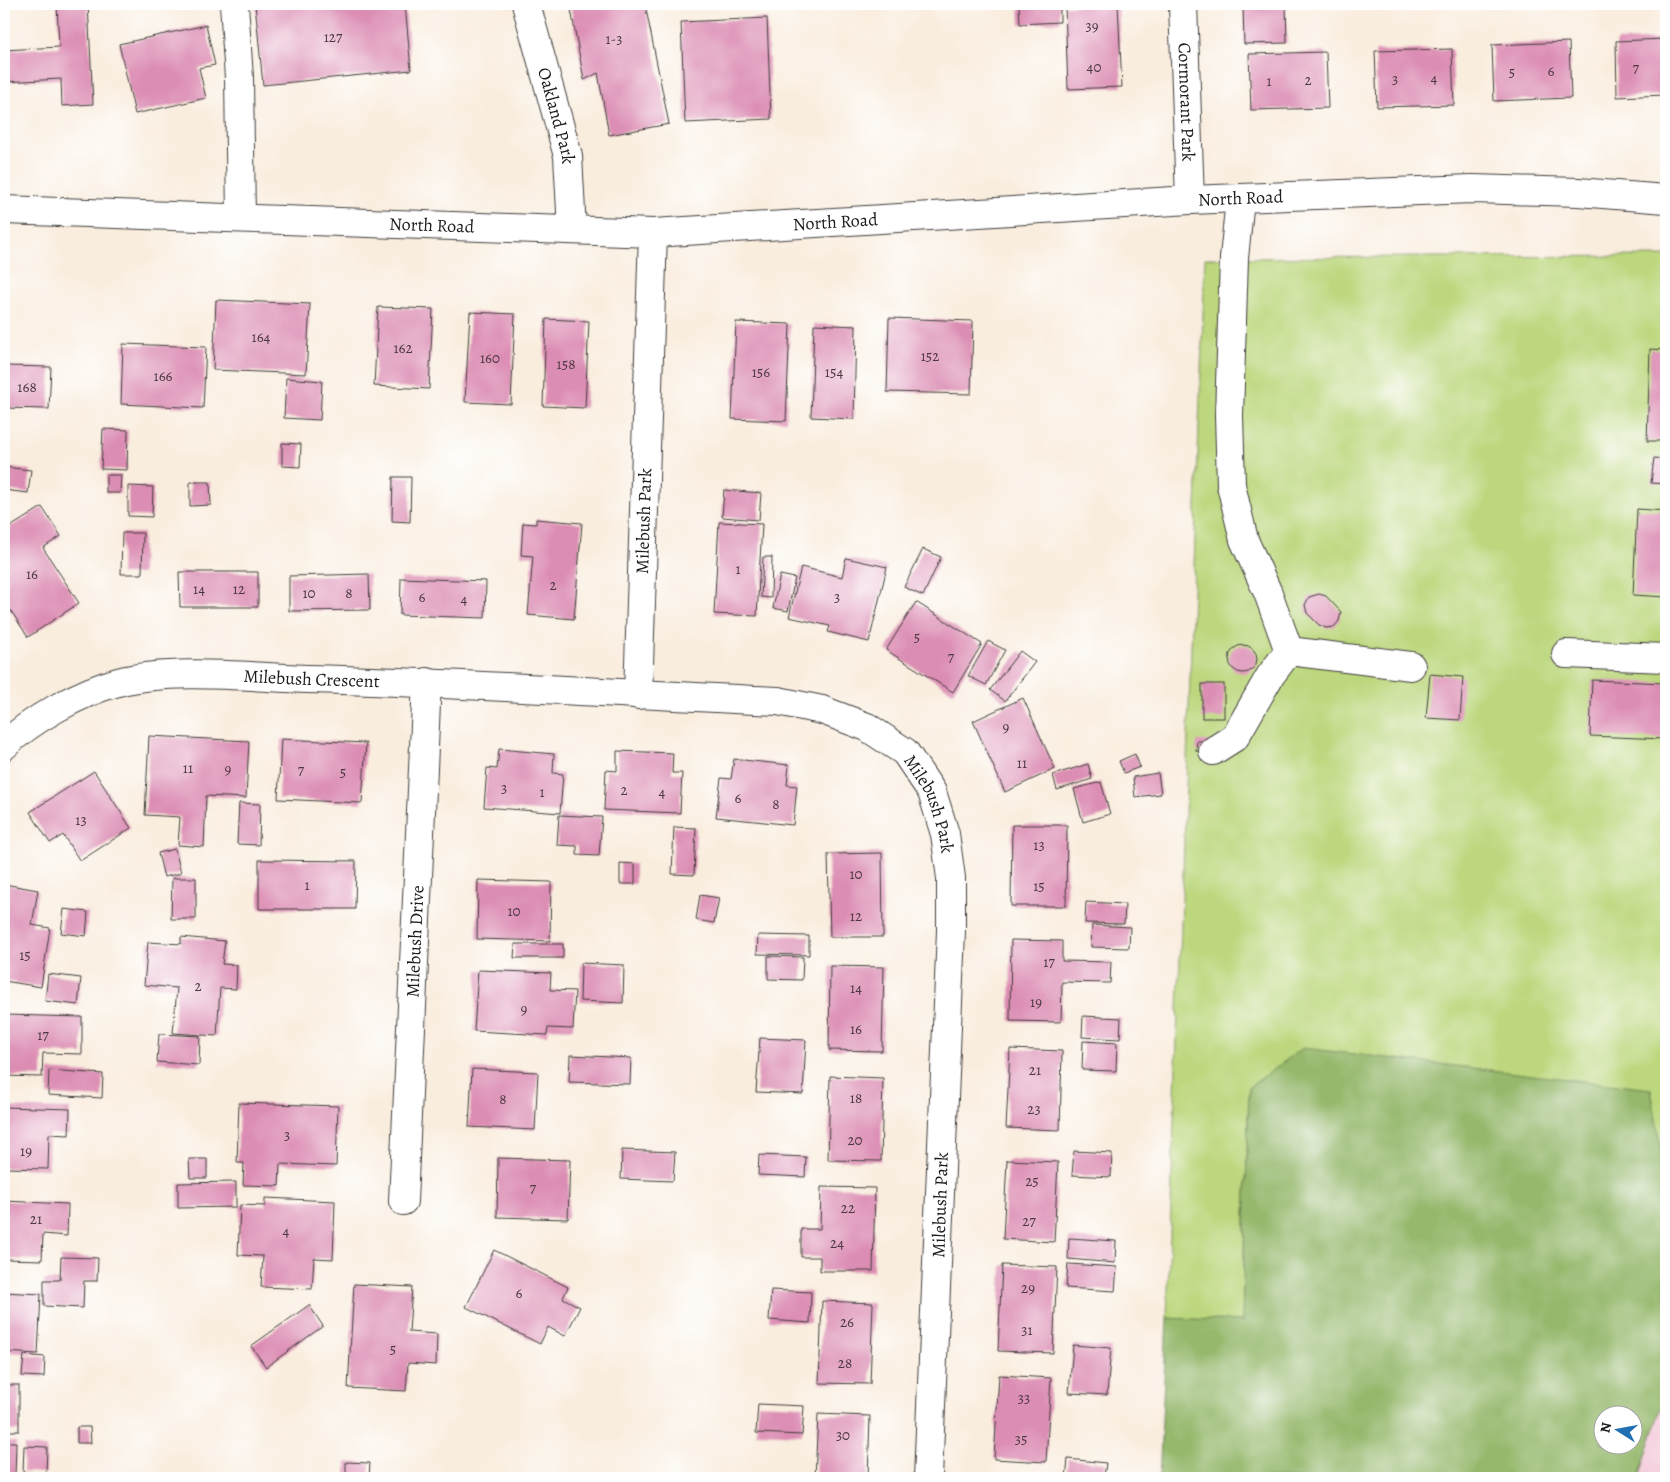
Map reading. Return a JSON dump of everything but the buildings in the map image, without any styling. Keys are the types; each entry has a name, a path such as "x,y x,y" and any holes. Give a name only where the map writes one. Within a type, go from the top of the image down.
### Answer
{"street":[{"path":"234,4 239,78 241,218"},
{"name":"Oakland Park","path":"526,4 568,156 572,230"},
{"name":"Cormorant Park","path":"1183,4 1190,200"},
{"name":"North Road","path":"4,210 654,233 1190,200 1472,189 1578,192 1666,199"},
{"path":"1240,199 1234,258 1229,405 1231,485 1244,540 1268,593 1288,651"},
{"name":"Milebush Park","path":"654,233 638,695 778,701 822,710 867,727 905,752 932,792 946,843 951,878 951,931 928,1478"},
{"path":"1288,651 1411,666"},
{"path":"1213,752 1235,737 1270,676 1288,651"},
{"path":"1566,654 1666,658"},
{"name":"Milebush Crescent","path":"4,746 34,723 89,693 117,682 146,677 175,675 427,682 638,695"},
{"name":"Milebush Drive","path":"403,1201 427,682"}],"shaded area":[{"path":"1666,1391 1666,1478 1639,1478"}],"green space":[{"path":"1666,256 1666,1150 1249,1087 1242,1322 1167,1318 1205,258"},
{"path":"1303,1048 1651,1089 1661,1149 1666,1150 1666,1391 1639,1478 1159,1478 1167,1318 1242,1321 1249,1087"}]}
